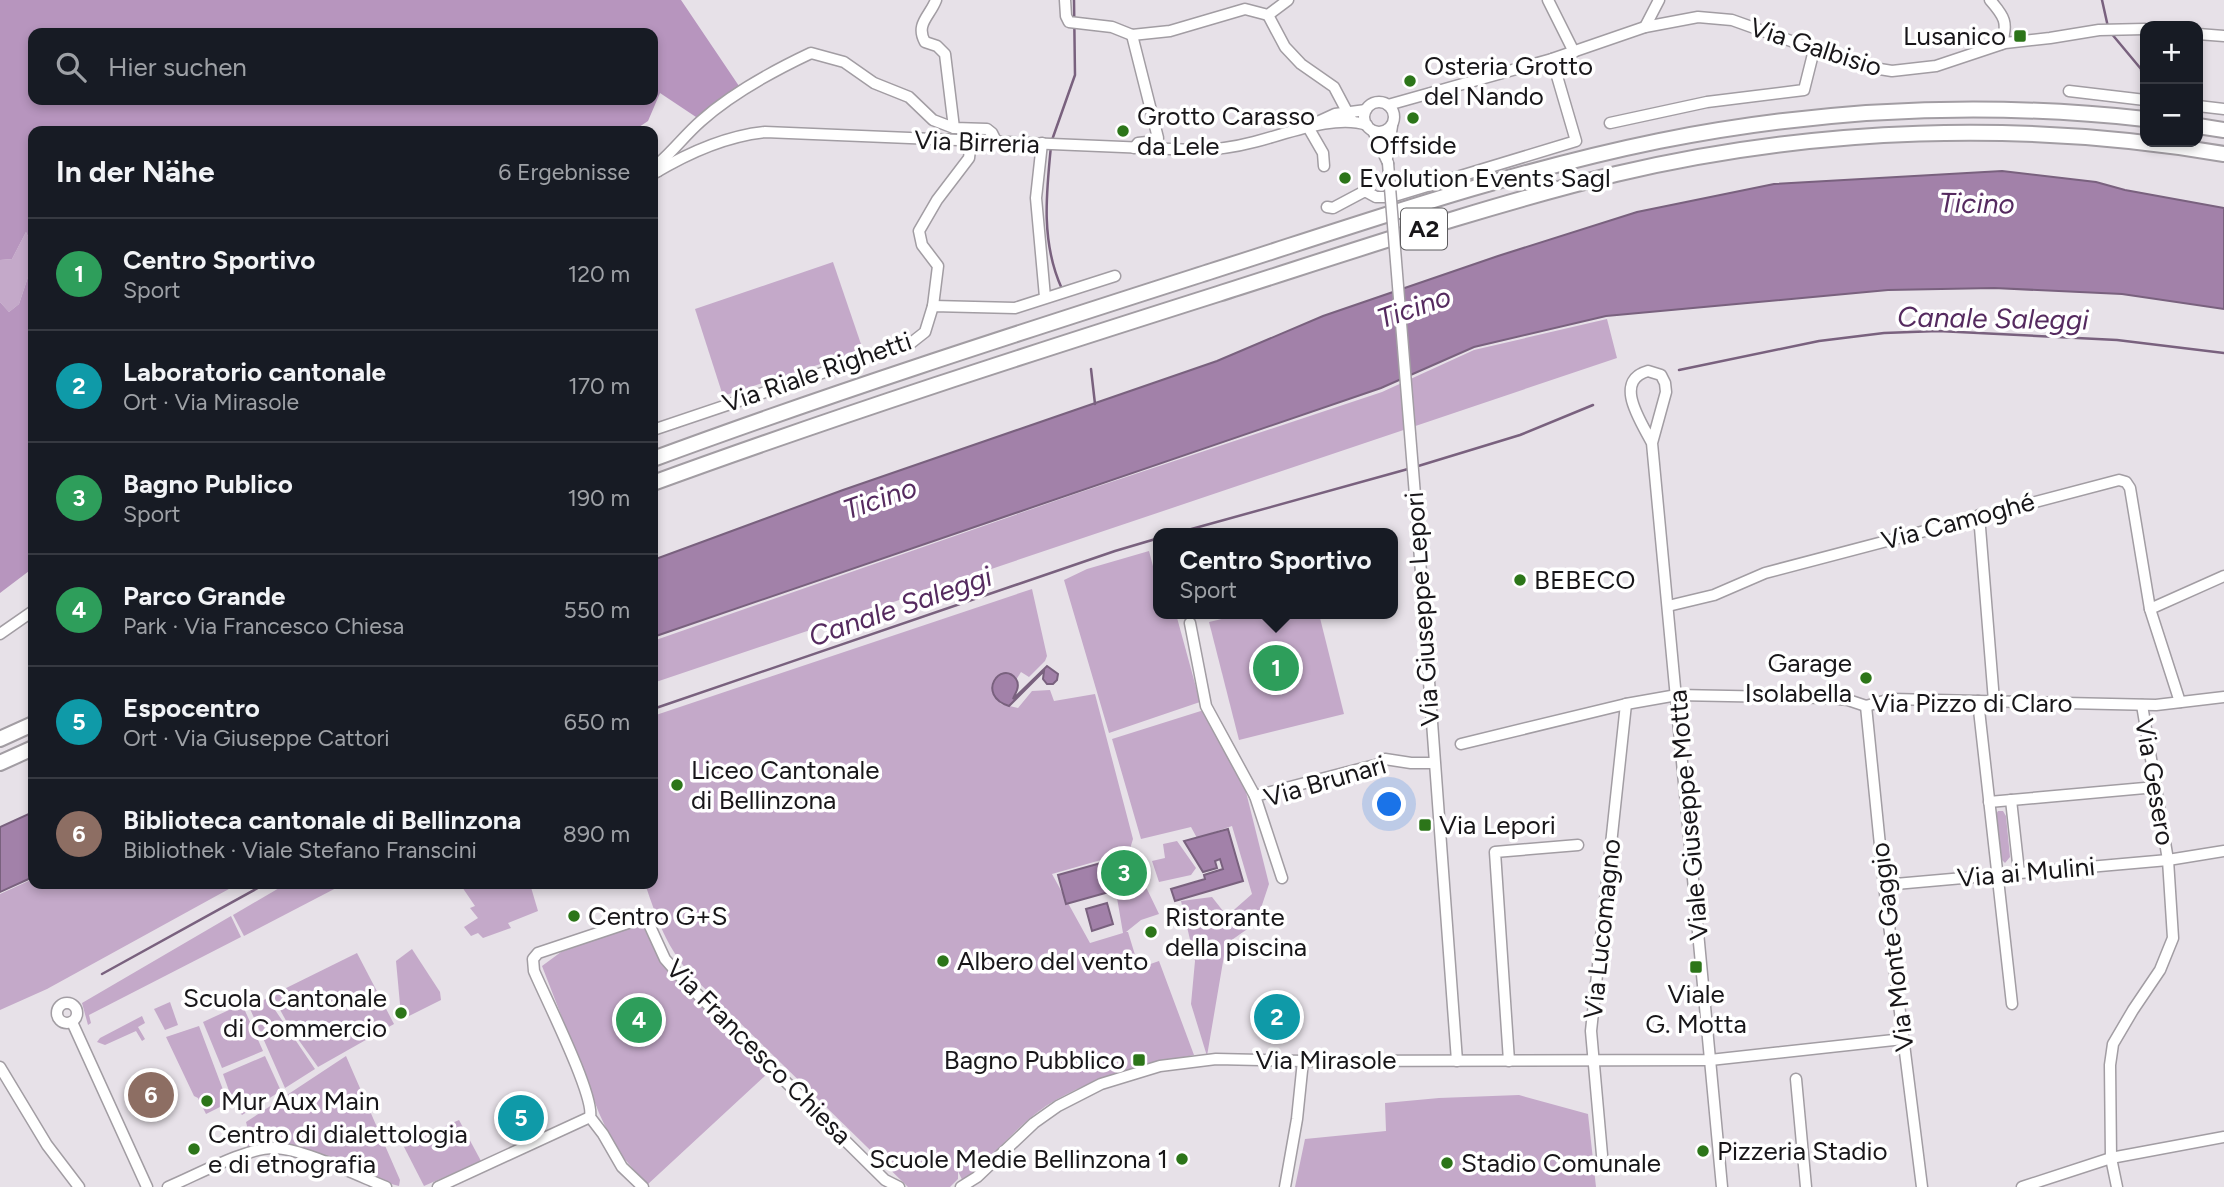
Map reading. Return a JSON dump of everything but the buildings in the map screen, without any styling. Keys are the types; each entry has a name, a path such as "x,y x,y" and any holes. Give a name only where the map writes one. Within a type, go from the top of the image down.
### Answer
{"highway":[{"name":"A2","path":"658,457 828,396 1131,297 1489,185 1611,152 1760,123 1873,113 2011,110 2140,119"},
{"path":"2203,127 2224,131"},
{"name":"A2","path":"658,481 944,383 1336,257 1568,187 1669,163 1819,140 1924,133 2070,136 2132,141 2224,154"},
{"path":"0,739 28,726"},
{"path":"0,763 28,750"}],"street":[{"path":"936,0 922,22 921,32 925,42 937,46 945,54 954,128"},
{"path":"1065,0 1066,16 1071,23 1112,27 1132,35 1170,31 1249,5 1268,15 1289,52 1334,86 1350,116"},
{"path":"1268,15 1288,0"},
{"path":"1548,0 1574,52"},
{"path":"1645,27 1659,0"},
{"path":"1990,0 2003,17 2006,26 2001,44"},
{"name":"Via Galbisio","path":"1388,105 1552,60 1645,27 1698,17 1723,18 1872,69 1903,71 1936,66 2001,44 2108,29 2140,29"},
{"path":"2203,34 2224,36"},
{"path":"1132,35 1158,136 1157,141 1139,142 1134,148"},
{"path":"1610,123 1707,102 1804,90 1814,50"},
{"path":"658,166 702,121 770,75 811,53 844,62 874,83 912,99 929,118 954,128 987,129 996,141"},
{"path":"1327,208 1365,191 1376,197 1391,197 1576,141 1552,60"},
{"path":"2069,91 2140,99"},
{"path":"1393,121 1388,105 1376,102 1366,110 1364,118 1370,128 1381,132 1393,121 1409,99"},
{"path":"2203,107 2224,109"},
{"name":"Via Birreria","path":"658,172 717,144 754,133 783,132 922,141 1214,149 1254,142 1366,110"},
{"name":"Via Birreria","path":"1350,116 1370,128"},
{"name":"Via Giuseppe Lepori","path":"1393,121 1387,161 1418,532 1457,1061"},
{"path":"1308,127 1322,153 1324,166"},
{"name":"Via Giuseppe Lepori","path":"1370,128 1387,161"},
{"path":"933,306 938,266 922,245 919,231 937,200 969,158 971,141"},
{"path":"1045,144 1037,198 1045,298"},
{"name":"Via Riale Righetti","path":"658,428 911,343 925,332 932,318 933,306 1015,308 1115,276"},
{"name":"Viale Giuseppe Motta","path":"1653,443 1630,397 1637,377 1648,371 1661,375 1666,387 1653,443 1722,1187"},
{"name":"Via Camoghé","path":"1668,606 1714,595 1765,573 2119,480 2126,482 2130,488 2150,609"},
{"path":"1979,515 1994,701"},
{"path":"2180,702 2150,609 2224,576"},
{"path":"0,634 28,614"},
{"path":"1190,624 1206,706 1255,796"},
{"name":"Via Pizzo di Claro","path":"1461,744 1626,704 1677,695 1830,698 1866,706 1891,699 2142,705 2224,697"},
{"path":"1978,701 2012,1004"},
{"name":"Via Lucomagno","path":"1602,1155 1591,1031 1626,704"},
{"name":"Via Gesero","path":"2117,1187 2111,1158 2110,1065 2113,1044 2160,971 2173,938 2168,860 2142,705"},
{"name":"Via Monte Gaggio","path":"1866,706 1884,885 1922,1187"},
{"name":"Via Brunari","path":"1282,878 1255,796 1379,764 1385,759 1434,763"},
{"path":"1989,802 2156,787"},
{"path":"2011,800 2019,872"},
{"path":"1509,1061 1495,852 1578,845"},
{"name":"Via Gesero","path":"2168,860 2224,851"},
{"name":"Via ai Mulini","path":"1884,885 2168,860"},
{"name":"Via Francesco Chiesa","path":"590,1117 591,1111 581,1080 534,971 533,959 538,953 643,918 648,922 659,949 673,969 887,1183 899,1187"},
{"path":"72,1022 147,1187"},
{"name":"Via Mirasole","path":"961,1187 1058,1106 1121,1076 1160,1066 1216,1059 1710,1060 1903,1040"},
{"path":"1284,1187 1297,1119 1303,1061"},
{"path":"0,1067 47,1145 79,1187"},
{"path":"1796,1079 1806,1187"},
{"path":"438,1187 590,1117 603,1133 622,1167 643,1187"},
{"path":"2022,1187 2111,1158 2224,1138"},
{"path":"168,1187 248,1153 273,1148 294,1151 386,1187"},
{"name":"Via Mirasole","path":"971,1187 976,1177"}],"shaded area":[{"path":"0,0 681,0 743,92 702,121 660,93 658,98 658,28 28,28 28,105 655,105 648,121 640,126 28,126 28,236 26,232 12,259 0,260"},
{"path":"26,232 28,277 19,304 9,312 0,302 0,260 12,259"},
{"path":"833,262 863,350 723,396 695,309"},
{"path":"28,277 28,572 0,593 0,302 9,312 19,304"},
{"path":"1607,319 1617,358 658,681 658,639 1078,493 1382,392 1474,350"},
{"path":"1149,551 1153,566 1153,619 1177,619 1200,702 1109,733 1064,580 1087,569"},
{"path":"1032,589 1047,656 1029,677 1021,672 1016,680 1009,674 992,691 1001,704 1018,708 1032,691 1050,690 1054,701 1095,694 1133,839 1129,852 1052,874 1090,943 1123,933 1117,898 1146,887 1159,914 1141,920 1126,932 1139,968 1159,961 1194,1055 1107,1077 1046,1106 1029,1119 964,1184 958,1171 958,1179 950,1187 908,1187 693,977 669,944 647,889 658,889 658,714"},
{"path":"1222,619 1320,619 1344,714 1239,740 1209,622"},
{"path":"1204,710 1246,792 1269,884 1256,923 1226,944 1207,1056 1191,1004 1195,961 1181,901 1212,897 1227,916 1252,894 1232,826 1197,838 1191,827 1141,839 1112,739"},
{"path":"1998,811 2003,811 2006,816 2010,857 2005,863 2000,858 1995,816"},
{"path":"1177,841 1196,868 1191,875 1159,882 1152,861 1165,858 1163,844"},
{"path":"28,881 28,889 229,889 47,989 0,1010 0,894"},
{"path":"277,889 334,889 244,936 233,915"},
{"path":"463,889 531,889 538,911 508,923 511,928 483,938 478,933 471,936 464,927 478,918 470,908 475,906"},
{"path":"231,916 241,937 89,1015 91,1023 88,1025 82,1003"},
{"path":"641,923 663,965 767,1074 647,1185 615,1148 542,966 561,952"},
{"path":"412,949 440,992 441,1000 403,1019 396,961"},
{"path":"357,953 394,1024 318,1067 290,1028 272,995"},
{"path":"267,998 315,1069 285,1088 247,1002 255,999 259,1003"},
{"path":"170,1002 178,1025 165,1030 154,1009"},
{"path":"242,1004 263,1051 222,1068 203,1022"},
{"path":"142,1016 145,1023 138,1027 145,1039 142,1041 136,1031 105,1045 97,1042 100,1038"},
{"path":"199,1026 228,1103 206,1114 198,1098 194,1096 166,1037"},
{"path":"265,1056 281,1091 242,1115 234,1105 223,1074"},
{"path":"346,1056 400,1180 399,1186 307,1151 289,1146 248,1148 244,1140 249,1134 246,1122"},
{"name":"Stadio Comunale","path":"1519,1095 1588,1114 1596,1187 1295,1187 1305,1139 1386,1131 1385,1103"},
{"path":"459,1120 481,1161 424,1186 403,1145"}],"water":[{"name":"Ticino","path":"2002,171 2096,182 2224,208 2224,309 2122,294 1994,288 1888,290 1606,316 1474,347 1381,388 658,635 658,558 843,490 1217,361 1323,316 1498,256 1637,212 1774,184"},
{"path":"1047,666 1058,674 1053,684 1047,684 1043,679 1044,671 1009,706 999,701 994,694 992,687 998,676 1010,674 1016,679 1018,687 1013,699"},
{"path":"28,814 28,879 0,892 0,827"},
{"path":"1228,829 1243,881 1175,901 1171,889 1205,879 1204,875 1223,869 1220,859 1215,861 1217,868 1203,872 1184,841"},
{"path":"1126,856 1134,885 1066,904 1058,875"},
{"path":"1107,903 1113,924 1092,931 1086,909"}],"waterway":[{"path":"1052,140 1075,75 1074,0"},
{"path":"2102,0 2108,27"},
{"path":"2111,33 2141,69 2142,84"},
{"path":"1051,146 1047,201 1048,236 1055,272 1062,289"},
{"name":"Canale Saleggi","path":"1679,370 1819,341 1884,333 1938,331 2117,340 2224,353"},
{"path":"1091,369 1095,404"},
{"name":"Canale Saleggi","path":"1415,467 1520,435 1593,405"},
{"name":"Canale Saleggi","path":"1195,528 1408,469"},
{"name":"Canale Saleggi","path":"658,707 1153,540"},
{"name":"Canale Saleggi","path":"102,974 256,889"}],"place":[{"name":"Lusanico","path":"2020,36"},
{"name":"Osteria Grotto del Nando","path":"1410,81"},
{"name":"Offside","path":"1413,118"},
{"name":"Grotto Carasso da Lele","path":"1123,131"},
{"name":"Evolution Events Sagl","path":"1345,178"},
{"name":"BEBECO","path":"1520,580"},
{"name":"Centro Sportivo","path":"1276,668"},
{"name":"Garage Isolabella","path":"1866,678"},
{"name":"Liceo Cantonale di Bellinzona","path":"677,785"},
{"name":"Via Lepori","path":"1425,825"},
{"name":"Bagno Publico","path":"1124,873"},
{"name":"Centro G+S","path":"574,916"},
{"name":"Ristorante della piscina","path":"1151,932"},
{"name":"Albero del vento","path":"943,961"},
{"name":"Viale G. Motta","path":"1696,967"},
{"name":"Scuola Cantonale di Commercio","path":"401,1013"},
{"name":"Laboratorio cantonale","path":"1277,1017"},
{"name":"Parco Grande","path":"639,1020"},
{"name":"Bagno Pubblico","path":"1139,1060"},
{"name":"Biblioteca cantonale di Bellinzona","path":"151,1095"},
{"name":"Mur Aux Main","path":"207,1101"},
{"name":"Espocentro","path":"521,1118"},
{"name":"Centro di dialettologia e di etnografia","path":"194,1149"},
{"name":"Pizzeria Stadio","path":"1703,1151"},
{"name":"Scuole Medie Bellinzona 1","path":"1182,1159"},
{"name":"Stadio Comunale","path":"1447,1163"}]}
